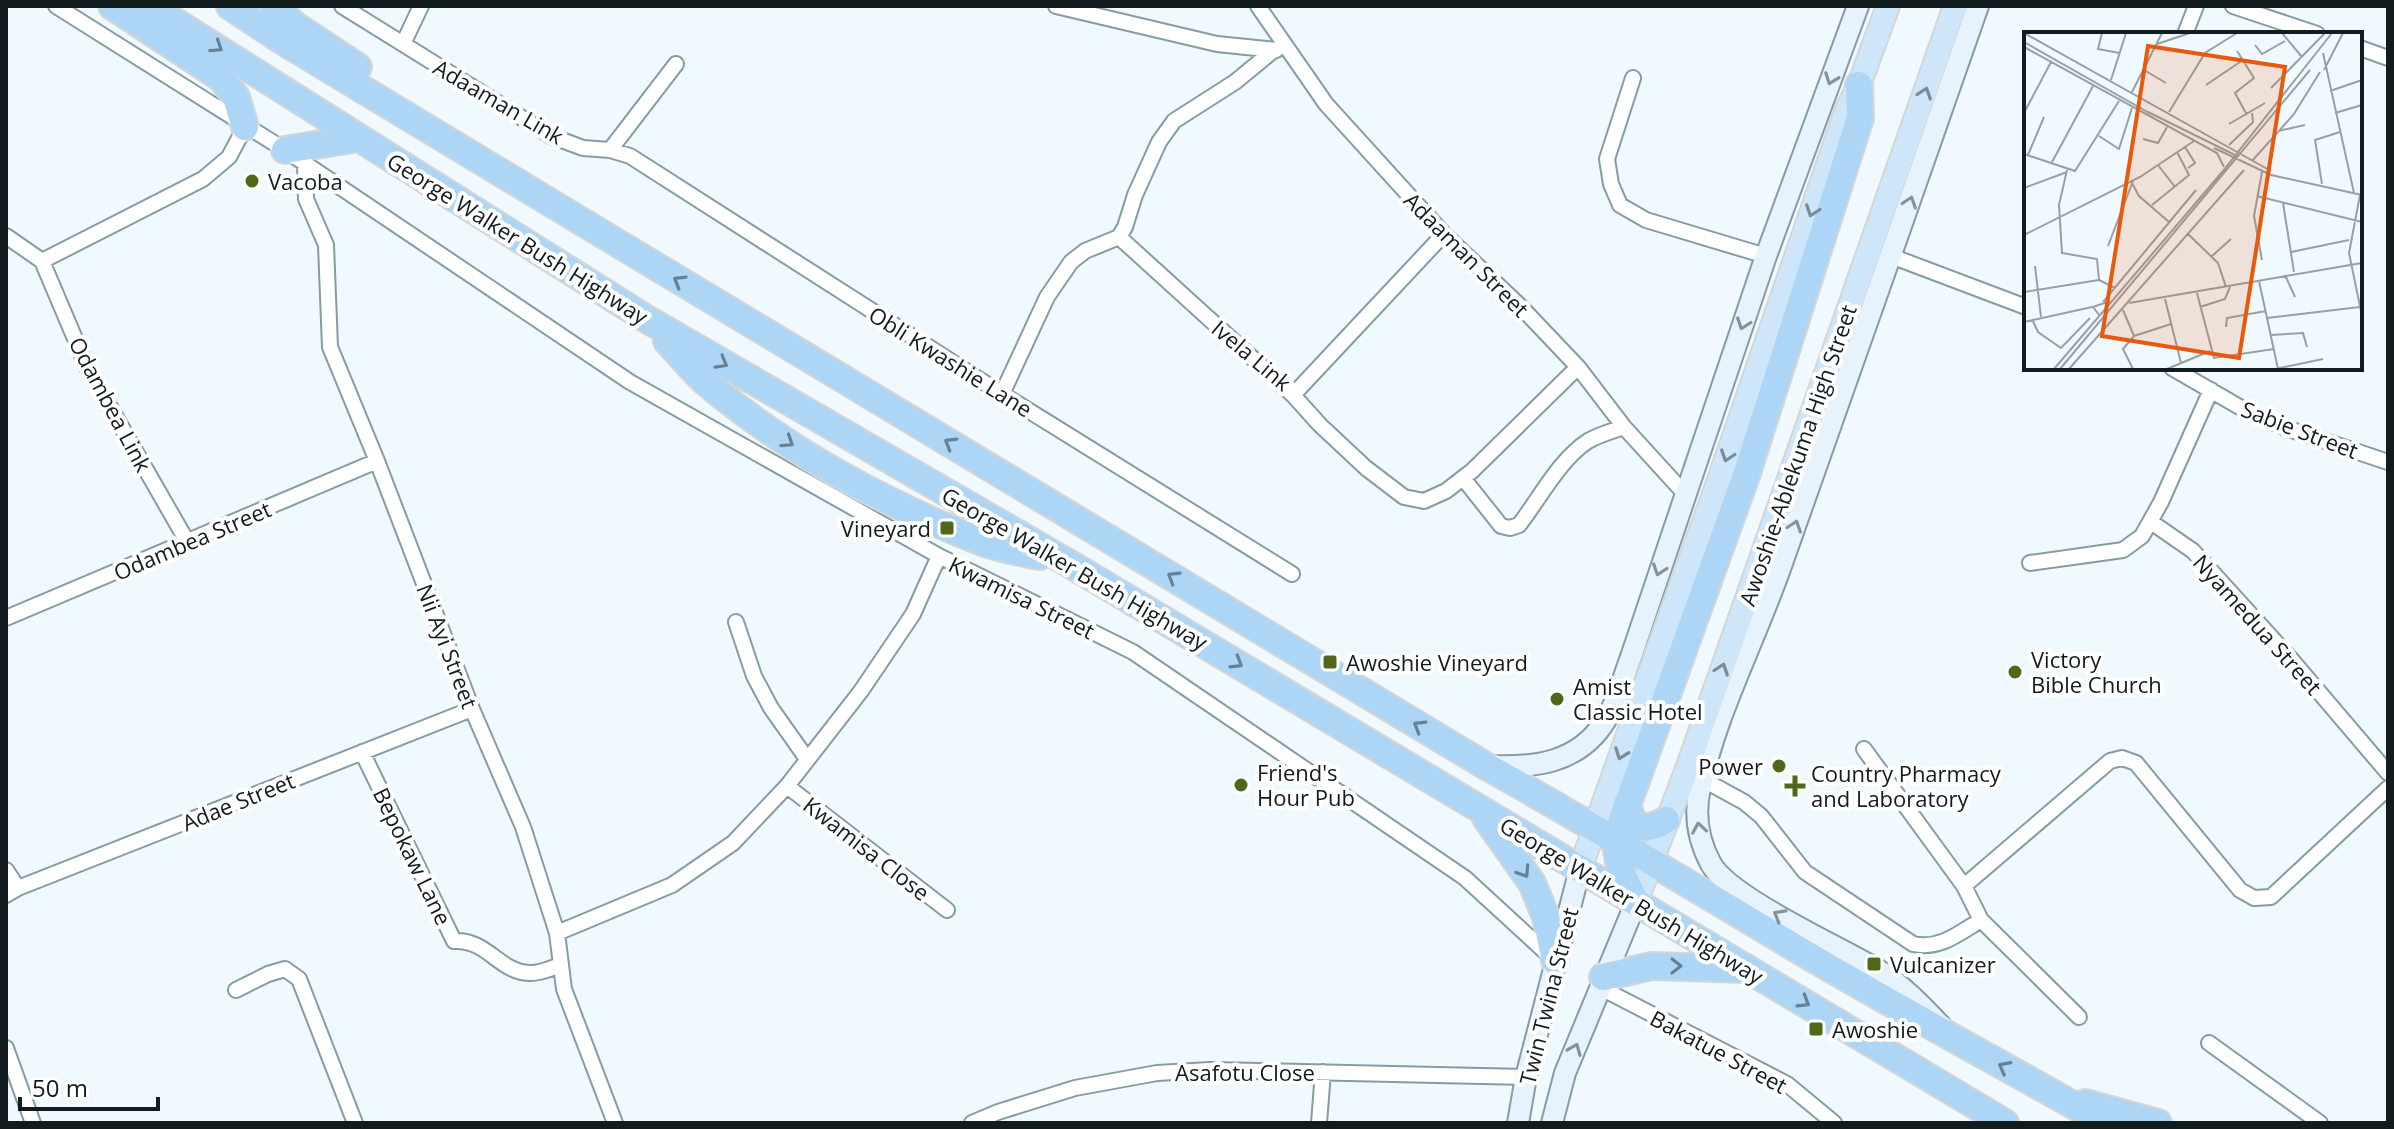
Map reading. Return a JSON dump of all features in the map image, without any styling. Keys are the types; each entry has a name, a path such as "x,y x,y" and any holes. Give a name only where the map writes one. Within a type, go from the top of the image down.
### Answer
{"highway":[{"path":"112,6 221,78 236,97 245,127"},
{"name":"George Walker Bush Highway","path":"150,6 645,318 1070,564 2005,1123"},
{"name":"George Walker Bush Highway","path":"230,6 286,43 1486,766 1955,1041 2105,1123"},
{"path":"274,6 296,26 501,157 546,200"},
{"path":"1636,902 1605,833 1627,804 1746,476 1860,118 1859,85"},
{"path":"295,158 358,138"},
{"path":"645,318 707,383 751,417 823,464 896,503 983,542 1070,564"},
{"path":"1627,804 1629,814 1642,828 1653,828 1666,820"},
{"path":"1479,809 1532,883 1546,917 1555,961"},
{"path":"1601,982 1652,966 1749,969"},
{"path":"2053,1094 2158,1123"}],"main road":[{"name":"Awoshie-Ablekuma High Street","path":"1636,902 1666,820 1760,594 1955,6"},
{"path":"1580,869 1605,833 1726,460 1847,109 1859,85 1886,7"}],"street":[{"path":"56,6 295,158 630,382 939,556"},
{"name":"Adaaman Link","path":"342,6 551,136 583,148 610,150"},
{"path":"403,44 421,6"},
{"path":"1056,6 1217,44 1281,51"},
{"name":"Adaaman Street","path":"1258,6 1281,51 1326,104 1444,234 1520,306 1578,367 1624,427 1685,494"},
{"path":"1486,766 1538,766 1565,758 1587,742 1605,721 1631,657 1766,256 1858,6"},
{"name":"Awoshie-Ablekuma High Street","path":"1739,892 1712,866 1699,836 1697,812 1702,779 1760,594 1891,256 1978,6"},
{"path":"2186,32 2196,6"},
{"path":"2233,6 2311,32"},
{"path":"2362,49 2388,58"},
{"path":"1002,394 1047,297 1071,262 1085,251 1119,237 1159,142 1174,121 1281,51"},
{"path":"610,150 676,64"},
{"path":"1633,78 1607,159 1611,184 1620,205 1646,220 1766,256"},
{"path":"6,236 42,261 203,179 229,157 245,127"},
{"name":"Obli Kwashie Lane","path":"610,150 630,156 1002,394 1292,574"},
{"name":"Nii Ayi Street","path":"295,158 306,199 326,245 330,347 472,709 523,827 557,933 564,989 615,1123"},
{"name":"Ivela Link","path":"1119,237 1293,395 1444,234"},
{"path":"1891,256 2024,306"},
{"name":"Odambea Link","path":"42,261 87,367 188,543"},
{"path":"1293,395 1366,468 1404,497 1424,501 1446,491 1463,478 1578,367"},
{"name":"Sabie Street","path":"2176,370 2243,409 2286,428 2388,462"},
{"path":"2030,563 2123,550 2142,536 2211,390"},
{"path":"1463,478 1501,526 1510,528 1519,525 1579,448 1589,440 1624,427"},
{"name":"Odambea Street","path":"6,618 377,461"},
{"name":"Nyamedua Street","path":"2151,522 2193,551 2388,773"},
{"name":"Kwamisa Street","path":"557,933 672,885 733,843 787,786 861,691 913,614 939,556 1133,652 1465,878 1555,961"},
{"path":"736,622 754,676 771,708 807,759"},
{"name":"Adae Street","path":"12,892 472,709"},
{"path":"1864,749 1964,886 1981,920 2079,1017"},
{"name":"Bepokaw Lane","path":"362,752 454,941 468,940 503,963 526,973 561,965"},
{"path":"1964,886 2110,761 2122,758 2136,763 2240,890 2254,898 2271,897 2388,788"},
{"path":"1702,779 1744,802 1761,816 1805,872 1913,944 1925,947 1938,945 1981,920"},
{"name":"Kwamisa Close","path":"787,786 947,910"},
{"name":"Twin Twina Street","path":"1518,1123 1526,1077 1580,869"},
{"path":"6,870 12,892"},
{"name":"George Walker Bush Highway","path":"1739,892 1880,972 1920,1003 1955,1041"},
{"name":"Twin Twina Street","path":"1552,1123 1565,1073 1636,902"},
{"path":"236,990 285,969 299,979 355,1123"},
{"name":"Bakatue Street","path":"1601,982 1787,1084 1834,1123"},
{"path":"2209,1043 2320,1123"},
{"path":"6,1048 33,1123"},
{"name":"Asafotu Close","path":"972,1123 1075,1088 1157,1073 1210,1070 1526,1077"},
{"path":"1319,1123 1323,1072"}],"place":[{"name":"Vacoba","path":"252,181"},
{"name":"Vineyard","path":"947,528"},
{"name":"Awoshie Vineyard","path":"1330,662"},
{"name":"Victory Bible Church","path":"2015,672"},
{"name":"Amist Classic Hotel","path":"1557,699"},
{"name":"Power","path":"1779,766"},
{"name":"Friend's Hour Pub","path":"1241,785"},
{"name":"Country Pharmacy and Laboratory","path":"1795,786"},
{"name":"Vulcanizer","path":"1874,964"},
{"name":"Awoshie","path":"1816,1029"}]}
